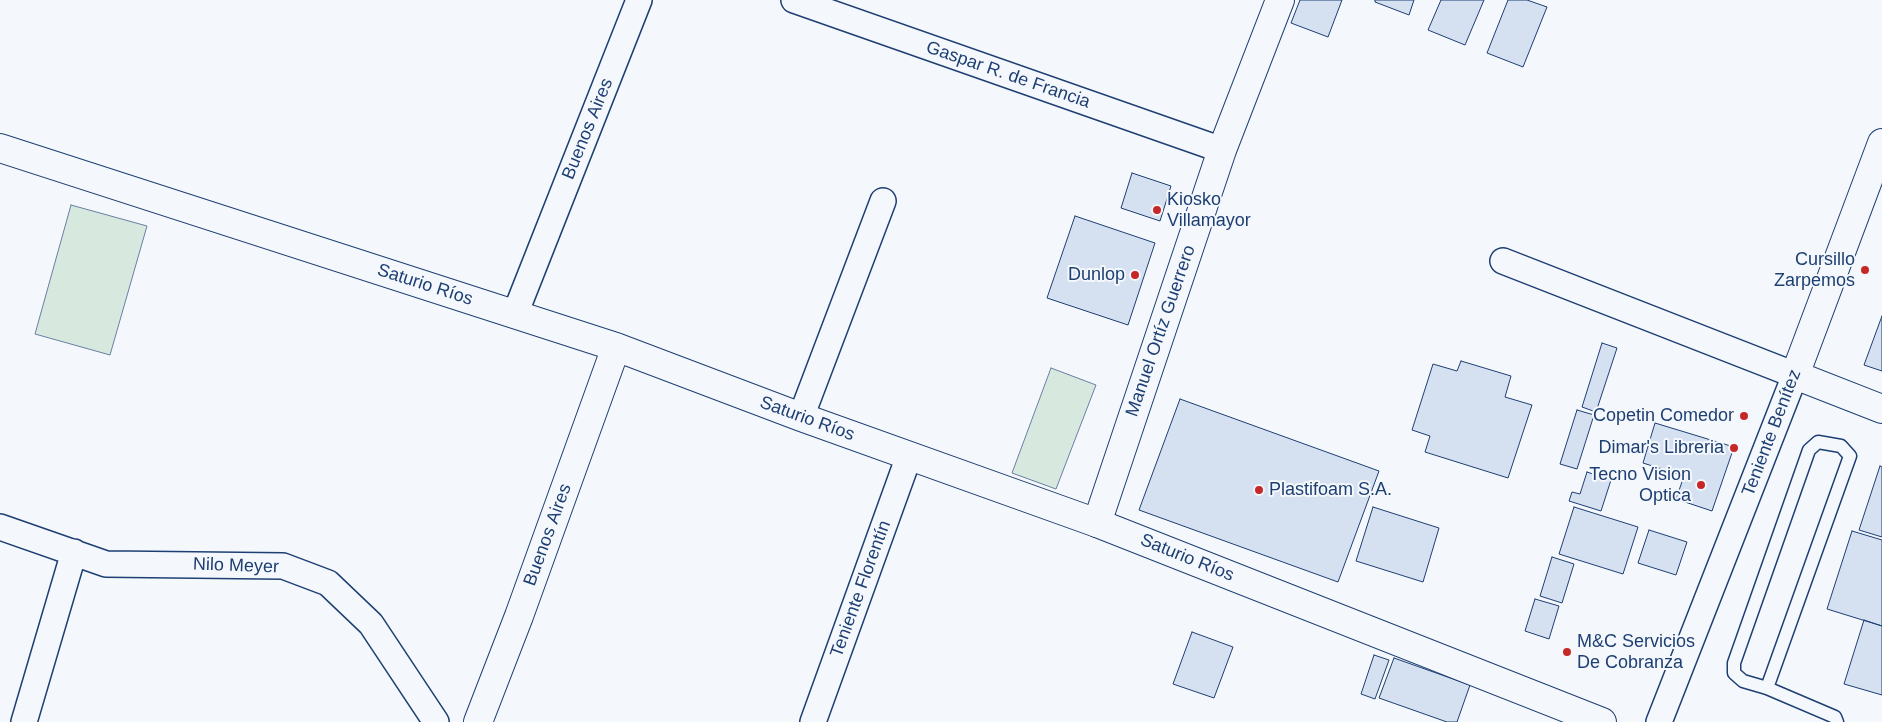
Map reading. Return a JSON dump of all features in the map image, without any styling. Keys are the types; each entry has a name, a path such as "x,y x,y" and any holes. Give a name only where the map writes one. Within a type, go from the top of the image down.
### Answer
{"street":[{"name":"Buenos Aires","path":"516,314 639,0"},
{"name":"Gaspar R. de Francia","path":"794,0 1222,150"},
{"name":"Manuel Ortíz Guerrero","path":"1097,523 1222,150 1280,0"},
{"name":"Teniente Benítez","path":"1659,722 1795,375 1882,143"},
{"name":"Saturio Ríos","path":"0,148 616,347 801,417 1097,523 1602,722"},
{"path":"801,417 883,201"},
{"path":"1503,261 1882,409"},
{"name":"Buenos Aires","path":"478,722 519,616 616,347"},
{"name":"Teniente Florentín","path":"813,722 910,456"},
{"name":"Nilo Meyer","path":"0,527 106,564 283,566 328,583 371,624 436,722"},
{"path":"24,722 74,552"}],"lane":[{"path":"1767,688 1850,456 1841,446 1818,442 1809,450 1734,663 1734,674 1743,681 1767,688 1835,717 1837,722"}],"shaded area":[{"path":"71,205 147,226 110,355 35,334"},
{"path":"1051,368 1096,385 1056,489 1012,473"}],"building":[{"path":"1300,0 1342,0 1328,37 1291,23"},
{"path":"1375,0 1414,0 1409,15 1375,2"},
{"path":"1441,0 1484,0 1465,45 1428,30"},
{"path":"1508,0 1527,0 1547,7 1523,67 1487,53"},
{"path":"1132,173 1171,186 1160,221 1121,208"},
{"path":"1075,216 1155,243 1128,325 1047,298"},
{"path":"1882,316 1882,371 1864,365"},
{"path":"1602,343 1617,348 1596,412 1582,407"},
{"path":"1461,361 1511,376 1505,397 1532,405 1508,478 1425,452 1430,436 1412,430 1433,364 1457,371"},
{"name":"Plastifoam S.A.","path":"1180,399 1379,471 1338,582 1139,510"},
{"path":"1577,410 1594,415 1577,469 1560,464"},
{"path":"1655,423 1734,447 1712,511 1676,499 1684,476 1643,463"},
{"path":"1880,466 1882,467 1882,537 1859,530"},
{"path":"1587,472 1611,480 1601,511 1569,501 1572,492 1580,494"},
{"path":"1373,507 1439,528 1423,582 1356,561"},
{"path":"1574,507 1638,527 1623,574 1559,554"},
{"path":"1649,530 1687,542 1676,575 1638,563"},
{"path":"1852,531 1882,540 1882,626 1827,609"},
{"path":"1552,557 1574,564 1562,603 1540,596"},
{"path":"1535,599 1559,606 1549,639 1525,631"},
{"path":"1864,620 1882,626 1882,695 1844,684"},
{"path":"1192,632 1233,647 1214,698 1173,684"},
{"path":"1374,655 1389,660 1375,699 1361,694"},
{"path":"1394,658 1470,685 1457,722 1447,722 1379,698"}],"place":[{"name":"Kiosko Villamayor","path":"1157,210"},
{"name":"Cursillo Zarpemos","path":"1865,270"},
{"name":"Dunlop","path":"1135,275"},
{"name":"Copetin Comedor","path":"1744,416"},
{"name":"Dimar's Libreria","path":"1734,448"},
{"name":"Tecno Vision Optica","path":"1701,485"},
{"name":"Plastifoam S.A.","path":"1259,490"},
{"name":"M&C Servicios De Cobranza","path":"1567,652"}]}
